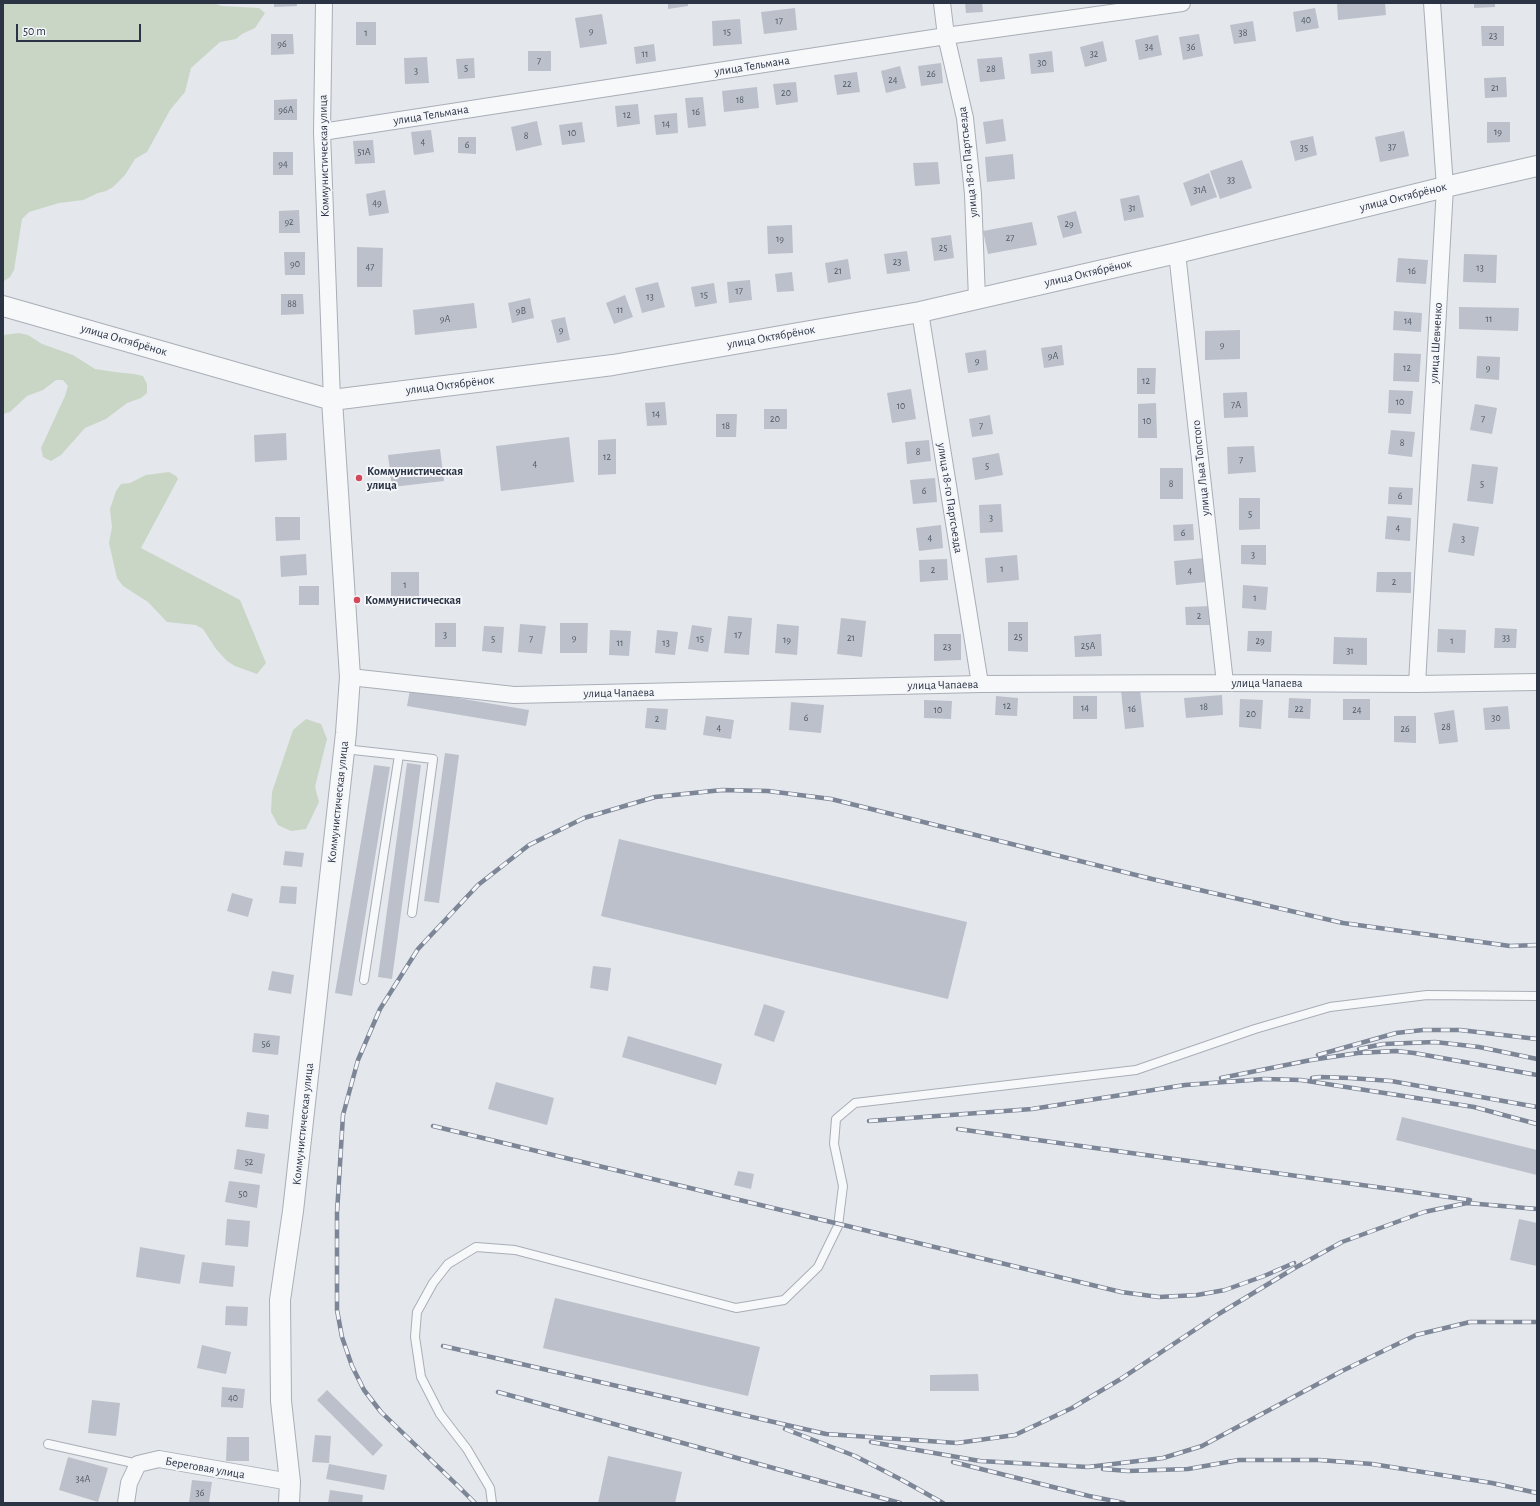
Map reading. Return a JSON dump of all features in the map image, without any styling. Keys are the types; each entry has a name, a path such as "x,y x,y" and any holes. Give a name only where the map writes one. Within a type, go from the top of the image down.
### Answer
{"street":[{"name":"Коммунистическая улица","path":"289,1503 290,1482 282,1401 280,1300 293,1211 344,749 350,677 332,400 322,132 324,3"},
{"name":"улица 18-го Партсъезда","path":"942,3 946,36 965,118 973,194 977,299"},
{"name":"улица Тельмана","path":"322,132 946,36 1182,3"},
{"name":"улица Шевченко","path":"1417,684 1445,187 1432,3"},
{"name":"улица Октябрёнок","path":"3,306 332,400 613,364 920,312 1177,253 1537,166"},
{"name":"улица Льва Толстого","path":"1177,253 1225,683"},
{"name":"улица 18-го Партсъезда","path":"920,312 980,684"},
{"name":"улица Чапаева","path":"350,677 514,695 980,684 1417,684 1537,682"},
{"name":"Береговая улица","path":"138,1464 159,1460 290,1482"},
{"path":"126,1503 129,1483 138,1464"}],"lane":[{"path":"344,749 433,759 412,913"},
{"path":"364,980 399,755"},
{"path":"492,1503 490,1488 467,1449 440,1414 421,1377 415,1338 417,1312 433,1283 448,1264 476,1247 515,1250 736,1308 784,1300 818,1267 838,1226 843,1186 834,1144 836,1119 855,1103 1136,1070 1255,1029 1330,1007 1427,995 1537,996"},
{"path":"48,1444 138,1464"}],"green space":[{"path":"3,3 213,3 222,6 259,8 265,13 255,28 242,34 236,39 220,42 191,68 185,92 170,110 147,152 135,159 125,175 113,187 83,200 59,203 29,212 22,219 14,270 10,277 4,281 3,281"},
{"path":"19,333 28,335 42,344 73,355 95,369 143,376 147,384 147,393 141,398 127,403 106,419 85,428 61,455 51,461 43,457 41,448 65,396 68,386 63,380 56,380 43,390 27,396 10,412 3,414 3,335"},
{"path":"169,472 178,479 141,548 240,600 266,663 257,674 235,666 227,661 216,649 203,629 196,625 167,622 148,602 123,586 117,578 109,543 112,527 110,509 116,491 121,484 130,483 146,475"},
{"path":"306,719 321,724 327,739 315,787 319,802 306,829 291,831 278,825 271,812 272,792 293,730"}],"building":[{"path":"274,3 297,3 297,6 274,7"},
{"path":"668,3 688,3 688,6 668,9"},
{"path":"965,3 982,3 983,12 966,13"},
{"path":"1337,3 1385,3 1386,15 1338,20"},
{"path":"1474,3 1495,3 1495,7 1474,8"},
{"path":"795,8 797,30 764,34 761,12"},
{"path":"1315,8 1319,28 1296,32 1293,12"},
{"path":"602,14 607,44 580,48 575,18"},
{"path":"740,19 742,44 713,46 712,21"},
{"path":"1253,21 1256,41 1234,44 1230,25"},
{"path":"356,22 376,22 376,45 356,45"},
{"path":"1481,26 1504,26 1504,46 1482,46"},
{"path":"271,34 293,34 294,54 271,55"},
{"path":"1199,34 1203,56 1183,60 1179,37"},
{"path":"1158,35 1162,55 1139,60 1135,40"},
{"path":"1103,41 1107,61 1085,67 1080,47"},
{"path":"654,44 656,61 636,64 634,47"},
{"path":"528,51 551,51 551,71 528,71"},
{"path":"1052,51 1054,72 1031,74 1029,54"},
{"path":"427,57 429,83 405,84 404,58"},
{"path":"1002,57 1005,79 980,82 977,59"},
{"path":"474,58 475,78 458,79 456,59"},
{"path":"941,63 943,83 921,86 918,66"},
{"path":"900,66 906,88 886,93 881,71"},
{"path":"857,72 860,92 837,95 834,75"},
{"path":"1506,77 1507,97 1485,98 1484,78"},
{"path":"796,82 798,102 776,105 773,84"},
{"path":"757,87 759,108 724,112 722,91"},
{"path":"703,97 706,126 688,128 685,98"},
{"path":"297,99 297,120 274,120 274,100"},
{"path":"638,104 640,124 617,127 615,106"},
{"path":"677,113 678,133 656,135 654,115"},
{"path":"1003,119 1006,141 986,144 983,122"},
{"path":"537,121 542,145 516,151 511,127"},
{"path":"582,122 585,142 562,145 559,125"},
{"path":"1487,122 1510,122 1510,142 1487,143"},
{"path":"431,130 434,152 414,155 411,132"},
{"path":"1404,131 1409,156 1380,162 1375,137"},
{"path":"1313,136 1317,155 1295,161 1290,141"},
{"path":"458,137 476,137 476,154 458,153"},
{"path":"373,140 375,163 355,164 353,141"},
{"path":"273,152 293,152 293,175 273,175"},
{"path":"1013,154 1015,179 987,182 985,157"},
{"path":"1242,160 1252,188 1220,199 1210,171"},
{"path":"938,162 940,184 915,186 913,163"},
{"path":"1209,173 1217,197 1191,206 1183,183"},
{"path":"385,190 389,213 369,216 366,194"},
{"path":"1139,195 1144,217 1124,221 1120,199"},
{"path":"299,210 300,233 279,233 279,211"},
{"path":"1076,211 1082,233 1063,238 1057,216"},
{"path":"1032,222 1037,245 988,254 983,231"},
{"path":"792,225 793,253 768,254 767,226"},
{"path":"951,235 954,258 934,261 931,238"},
{"path":"357,247 383,248 382,287 357,287"},
{"path":"907,251 910,271 887,274 884,254"},
{"path":"284,252 305,252 305,275 285,275"},
{"path":"1464,254 1497,255 1496,283 1463,282"},
{"path":"1398,258 1428,260 1426,284 1396,282"},
{"path":"848,259 851,279 828,283 825,263"},
{"path":"792,272 794,291 777,292 775,274"},
{"path":"750,280 752,300 729,303 727,282"},
{"path":"658,282 665,307 642,313 635,288"},
{"path":"714,283 717,303 695,307 691,287"},
{"path":"281,294 303,294 304,314 281,315"},
{"path":"625,295 633,317 614,324 606,303"},
{"path":"530,298 534,318 512,323 508,303"},
{"path":"474,303 477,328 415,335 413,310"},
{"path":"1459,307 1519,308 1518,331 1459,329"},
{"path":"1394,311 1422,313 1421,332 1393,330"},
{"path":"565,317 570,340 557,343 551,320"},
{"path":"1240,330 1240,359 1205,360 1205,331"},
{"path":"1062,345 1064,365 1044,368 1041,348"},
{"path":"986,350 988,370 968,373 965,353"},
{"path":"1394,353 1421,354 1419,382 1393,381"},
{"path":"1477,356 1500,357 1499,380 1476,378"},
{"path":"1137,368 1156,368 1155,394 1137,394"},
{"path":"911,389 916,419 892,423 887,393"},
{"path":"1389,390 1413,391 1411,414 1388,413"},
{"path":"1247,392 1248,417 1224,418 1223,393"},
{"path":"665,402 667,425 647,426 645,403"},
{"path":"1156,403 1157,438 1138,438 1138,404"},
{"path":"1475,404 1497,408 1492,434 1470,430"},
{"path":"764,409 787,409 787,429 764,429"},
{"path":"716,414 737,414 736,437 716,437"},
{"path":"990,415 993,434 972,437 969,419"},
{"path":"1391,430 1415,432 1412,457 1388,454"},
{"path":"286,433 287,460 255,462 254,435"},
{"path":"569,437 574,482 501,491 496,446"},
{"path":"616,439 616,474 598,475 598,440"},
{"path":"929,440 931,461 907,464 905,442"},
{"path":"1254,446 1256,472 1228,474 1227,447"},
{"path":"440,449 444,481 392,487 388,455"},
{"path":"999,453 1003,475 975,480 972,458"},
{"path":"1472,464 1498,467 1493,504 1467,501"},
{"path":"1160,468 1183,468 1183,499 1160,499"},
{"path":"935,478 937,502 913,504 910,480"},
{"path":"1389,487 1413,488 1412,505 1388,504"},
{"path":"1239,498 1260,498 1260,529 1239,530"},
{"path":"1001,504 1003,532 980,533 979,505"},
{"path":"1387,516 1411,518 1410,541 1385,539"},
{"path":"275,517 300,517 300,540 276,541"},
{"path":"1453,523 1479,527 1474,556 1448,552"},
{"path":"1193,524 1194,540 1174,541 1173,525"},
{"path":"941,525 943,548 919,551 916,528"},
{"path":"1241,545 1266,545 1266,565 1241,564"},
{"path":"306,554 307,575 281,577 280,556"},
{"path":"1017,555 1019,580 987,583 985,558"},
{"path":"1204,558 1206,582 1176,585 1174,561"},
{"path":"947,559 948,580 920,582 919,560"},
{"path":"391,572 419,572 419,598 391,598"},
{"path":"1377,572 1411,572 1411,593 1376,592"},
{"path":"1243,585 1268,587 1266,610 1242,608"},
{"path":"299,586 319,586 319,605 299,605"},
{"path":"1212,606 1213,625 1186,625 1185,607"},
{"path":"728,616 752,618 749,655 724,653"},
{"path":"841,618 866,621 862,657 837,654"},
{"path":"1008,622 1028,622 1028,652 1008,651"},
{"path":"435,623 456,623 456,647 435,647"},
{"path":"560,623 588,623 587,653 560,653"},
{"path":"520,624 546,626 542,654 518,652"},
{"path":"777,624 799,626 797,655 775,653"},
{"path":"692,625 712,628 708,652 688,649"},
{"path":"484,626 504,627 502,653 482,651"},
{"path":"1495,628 1517,629 1516,648 1494,648"},
{"path":"1438,629 1466,630 1465,653 1437,652"},
{"path":"610,630 631,631 629,656 609,655"},
{"path":"657,630 678,632 675,655 655,653"},
{"path":"1248,631 1272,631 1271,652 1247,651"},
{"path":"934,634 961,634 961,660 934,661"},
{"path":"1101,634 1102,656 1075,657 1074,636"},
{"path":"1334,637 1367,638 1367,665 1333,664"},
{"path":"1140,689 1144,727 1125,729 1121,691"},
{"path":"410,690 529,710 526,726 407,706"},
{"path":"1222,695 1223,715 1186,718 1184,698"},
{"path":"996,696 1018,698 1017,716 995,715"},
{"path":"1073,696 1097,696 1097,719 1073,719"},
{"path":"1289,698 1311,699 1310,719 1288,718"},
{"path":"1240,699 1263,700 1261,729 1239,727"},
{"path":"1343,699 1370,699 1370,720 1343,720"},
{"path":"924,700 952,701 951,719 924,718"},
{"path":"791,702 824,705 821,733 789,730"},
{"path":"1508,706 1510,729 1485,730 1483,708"},
{"path":"647,708 668,709 666,730 645,728"},
{"path":"1454,710 1458,742 1439,744 1434,713"},
{"path":"706,716 734,720 731,739 703,735"},
{"path":"1394,716 1416,716 1416,743 1394,742"},
{"path":"445,753 459,755 439,903 424,901"},
{"path":"407,763 421,765 392,979 378,977"},
{"path":"374,765 390,767 352,996 335,993"},
{"path":"619,839 967,922 948,999 601,916"},
{"path":"285,851 304,853 302,867 283,865"},
{"path":"281,886 297,887 296,904 279,903"},
{"path":"232,893 253,899 248,917 227,911"},
{"path":"593,966 611,968 608,991 590,988"},
{"path":"272,971 294,975 291,994 268,990"},
{"path":"764,1004 785,1011 774,1042 754,1035"},
{"path":"254,1033 280,1036 278,1055 252,1052"},
{"path":"628,1036 722,1064 716,1085 622,1057"},
{"path":"496,1082 554,1098 547,1125 488,1109"},
{"path":"247,1112 269,1115 268,1129 245,1127"},
{"path":"1402,1117 1537,1150 1537,1175 1396,1140"},
{"path":"237,1149 265,1154 262,1174 234,1169"},
{"path":"738,1171 754,1174 751,1189 734,1185"},
{"path":"229,1181 260,1185 257,1208 225,1202"},
{"path":"227,1219 250,1221 248,1247 225,1245"},
{"path":"1519,1219 1537,1223 1537,1266 1510,1260"},
{"path":"140,1247 185,1255 180,1284 136,1277"},
{"path":"202,1262 235,1266 233,1287 199,1283"},
{"path":"555,1298 760,1347 748,1396 543,1348"},
{"path":"226,1306 248,1307 247,1326 225,1325"},
{"path":"202,1345 231,1352 226,1374 197,1368"},
{"path":"978,1374 979,1391 930,1391 930,1375"},
{"path":"222,1387 245,1389 243,1408 221,1407"},
{"path":"327,1390 383,1445 373,1456 317,1400"},
{"path":"92,1400 120,1403 116,1436 88,1433"},
{"path":"315,1435 331,1436 329,1463 312,1462"},
{"path":"227,1437 249,1437 249,1461 226,1461"},
{"path":"608,1456 682,1472 675,1503 598,1503"},
{"path":"68,1457 108,1468 98,1502 59,1490"},
{"path":"329,1464 387,1475 384,1490 326,1479"},
{"path":"192,1480 212,1482 209,1503 189,1503"},
{"path":"330,1490 363,1495 362,1503 328,1503"}],"railway":[{"path":"475,1503 381,1412 364,1390 352,1366 342,1337 337,1310 337,1213 343,1115 358,1060 380,1009 418,949 478,885 529,845 584,818 655,797 722,790 768,791 831,799 1152,879 1343,923 1510,946 1537,945"},
{"path":"1318,1055 1396,1033 1423,1030 1460,1030 1537,1039"},
{"path":"1359,1049 1383,1044 1435,1042 1479,1047 1537,1059"},
{"path":"1221,1078 1311,1060 1358,1053 1396,1051 1537,1075"},
{"path":"1312,1078 1350,1078 1391,1081 1537,1107"},
{"path":"869,1121 1032,1109 1185,1085 1264,1079 1301,1080 1474,1107 1537,1124"},
{"path":"433,1126 1121,1292 1159,1297 1197,1295 1225,1290 1294,1263"},
{"path":"958,1129 1470,1200"},
{"path":"443,1346 826,1434 957,1443 1015,1435 1072,1408 1119,1380 1217,1315 1293,1269 1342,1242 1424,1212 1467,1203 1537,1209"},
{"path":"871,1442 980,1461 1088,1467 1163,1458 1202,1446 1342,1371 1416,1335 1470,1322 1537,1322"},
{"path":"498,1392 900,1503"},
{"path":"785,1429 855,1456 943,1503"},
{"path":"1103,1469 1128,1471 1188,1469 1239,1460 1319,1460 1372,1464 1492,1483 1537,1493"},
{"path":"953,1462 1089,1496 1124,1503"}],"place":[{"name":"Коммунистическая улица","path":"359,478"},
{"name":"Коммунистическая","path":"357,600"}]}
